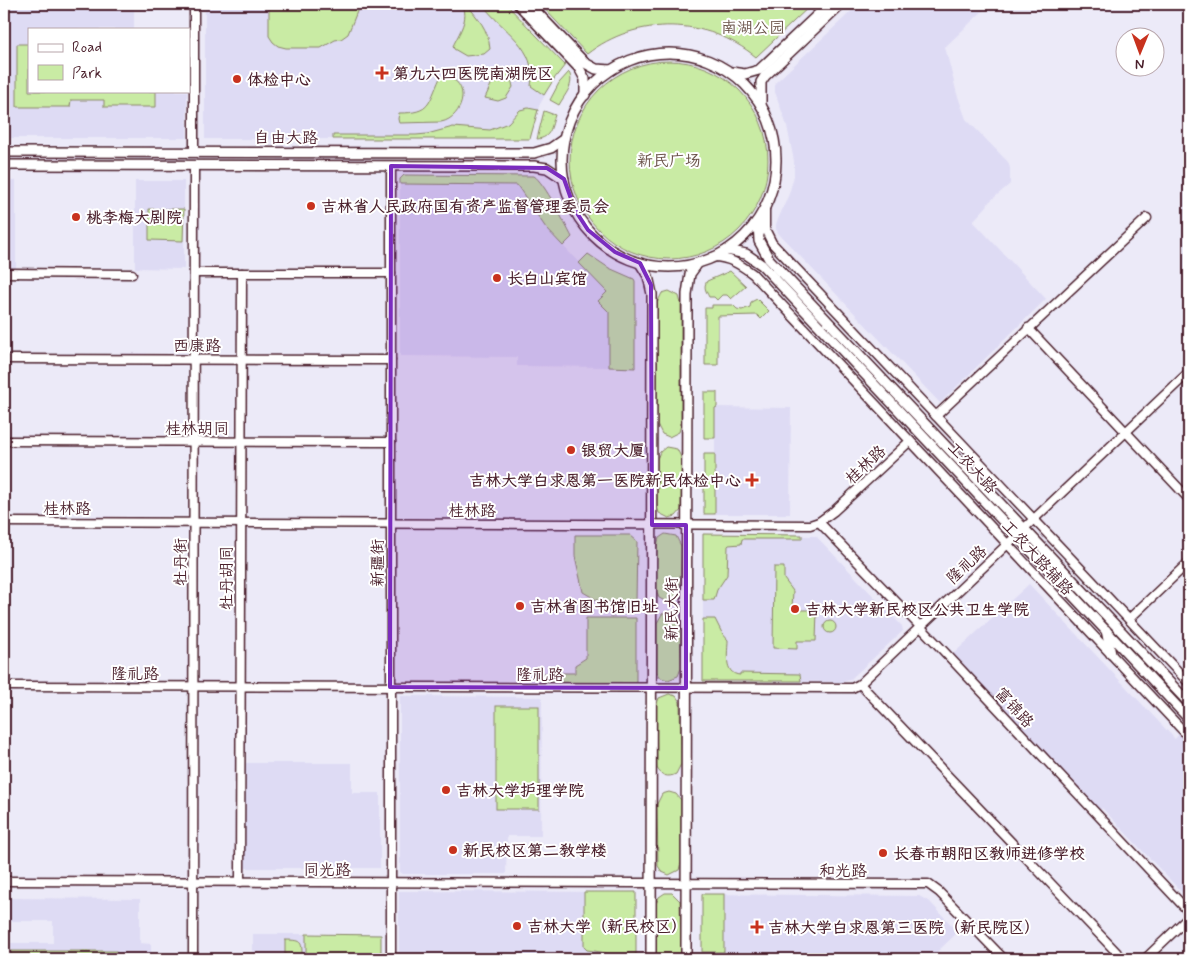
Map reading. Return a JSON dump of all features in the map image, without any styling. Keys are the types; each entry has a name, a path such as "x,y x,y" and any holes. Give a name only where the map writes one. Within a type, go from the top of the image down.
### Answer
{"main road":[{"path":"518,4 579,68 585,80 585,94"},
{"path":"529,4 585,63 596,69 611,70"},
{"path":"731,72 745,74 759,70 829,4"},
{"path":"761,104 761,82 765,76 841,4"},
{"path":"669,53 703,58 731,72 750,90 761,104 772,130 776,152 773,187 758,220 744,236 727,250 698,263 672,267 640,262 615,252 601,242 588,230 575,210 564,179 562,153 564,139 570,119 585,94 611,70 647,55 669,53"},
{"name":"自由大路","path":"4,152 534,153 551,148 564,139"},
{"name":"自由大路","path":"4,166 534,166 547,168 564,179"},
{"name":"工农大路","path":"758,220 759,241 769,259 1189,703"},
{"name":"工农大路","path":"727,250 746,254 762,265 1189,719"},
{"name":"新民大街","path":"640,262 648,276 652,294 651,959"},
{"name":"新民大街","path":"686,959 686,294 690,274 698,263"},
{"path":"1106,630 1111,654"}],"street":[{"path":"194,4 194,152"},
{"name":"牡丹街","path":"193,959 194,166"},
{"name":"新疆街","path":"391,166 391,959"},
{"name":"工农大路辅路","path":"765,208 765,229 772,243 1189,683"},
{"path":"936,416 1147,218"},
{"name":"工农大路辅路","path":"713,257 733,261 753,274 1189,736"},
{"path":"4,272 132,274"},
{"path":"194,273 391,273"},
{"name":"牡丹胡同","path":"240,882 242,273"},
{"path":"1028,328 1189,498"},
{"name":"西康路","path":"4,359 391,360"},
{"name":"隆礼路","path":"4,686 846,689 860,684 1189,372"},
{"name":"桂林胡同","path":"4,441 391,442"},
{"name":"桂林路","path":"4,522 798,525 819,522 834,511 910,441"},
{"name":"富锦路","path":"819,522 1189,912"},
{"path":"1129,619 1189,562"},
{"path":"860,684 1123,959"},
{"name":"同光路","path":"4,881 651,883"},
{"name":"和光路","path":"651,883 928,884 939,892 1004,959"},
{"path":"1145,959 1189,917"}],"highlighted area":[{"path":"391,166 547,168 564,179 575,210 588,230 615,252 640,263 651,285 652,525 686,525 686,688 390,687"}],"shaded area":[{"name":"第九六四医院南湖院区","path":"205,4 506,4 565,65 554,79 539,106 530,139 205,139"},
{"path":"859,4 990,4 945,47 957,94 966,119 1008,162 1010,168 1010,184 989,202 973,221 1046,299 940,403 776,229 776,224 789,194 794,176 794,161 787,126 775,92 775,83"},
{"path":"134,6 134,28 28,28 28,92 187,92 187,138 4,138 4,7"},
{"path":"4,180 16,181 16,268 4,268"},
{"path":"135,181 184,181 184,269 135,268"},
{"name":"长白山宾馆","path":"400,184 517,185 546,228 607,292 609,367 517,366 517,357 400,356"},
{"name":"吉林大学白求恩第一医院新民体检中心","path":"715,407 791,408 790,514 715,514"},
{"name":"吉林大学新民校区公共卫生学院","path":"703,534 816,536 902,626 903,631 850,680 842,682 703,681"},
{"path":"1029,584 1175,739 1179,734 1189,745 1189,900 1102,808 1099,811 952,655"},
{"path":"400,696 542,697 541,836 507,836 506,874 403,874 400,872"},
{"path":"244,763 352,763 352,793 380,793 380,868 244,868"},
{"name":"吉林大学（新民校区）","path":"399,891 636,892 636,959 399,959"},
{"path":"702,894 919,896 930,902 958,932 932,959 702,959"},
{"path":"4,898 140,899 140,943 151,944 151,959 11,959 11,943 53,943 53,921 4,921"},
{"path":"253,934 381,934 381,959 253,959"}],"green space":[{"path":"269,4 360,4 348,34 341,39 335,40 321,48 286,48 278,46 269,36"},
{"path":"462,4 467,4 485,29 490,49 484,54 466,56 454,49 453,46 461,31 465,15"},
{"path":"482,4 506,4 565,65 544,95 531,86 532,72 524,50"},
{"name":"南湖公园","path":"540,4 812,4 756,57 737,44 716,34 694,28 672,26 650,27 628,32 607,41 587,54"},
{"path":"17,44 28,44 28,92 156,92 156,107 104,107 104,100 71,100 70,107 17,107"},
{"name":"新民广场","path":"659,61 679,61 698,65 716,72 732,83 746,97 761,122 768,150 764,189 757,207 746,223 732,237 716,248 698,255 679,259 659,259 640,255 622,248 606,237 592,223 581,207 574,189 570,170 570,150 574,131 581,113 592,97 606,83 622,72 640,65"},
{"path":"499,67 510,74 513,87 506,98 498,101 485,98"},
{"path":"569,72 571,77 570,85 559,105 550,100 559,83"},
{"path":"443,76 459,84 462,91 460,107 455,114 441,122 399,123 399,113 417,111 427,105 440,78"},
{"path":"528,108 538,110 530,139 333,139 333,135 427,134 453,127 490,130 508,123 520,110"},
{"path":"544,111 555,115 548,134 537,139"},
{"path":"404,175 534,176 549,195 572,237 563,246 546,228 517,185 400,184 400,179"},
{"path":"149,209 184,209 183,241 149,240"},
{"path":"588,254 609,268 635,281 635,368 609,367 609,312 598,301 607,292 579,263"},
{"path":"730,271 746,286 731,299 727,295 722,295 717,300 714,297 709,297 705,287 707,281"},
{"path":"669,291 679,296 681,304 681,425 679,432 669,437 662,434 657,424 657,303 662,293"},
{"path":"757,299 769,311 761,319 757,315 718,316 718,365 705,365 705,308 712,308 712,305 733,305 737,309 742,310 750,307 751,302"},
{"path":"704,392 717,392 715,438 704,438"},
{"path":"666,447 677,449 682,459 681,510 676,516 669,518 659,513 657,506 657,459 660,452"},
{"path":"704,454 715,454 715,514 704,514"},
{"path":"665,534 676,536 681,546 680,594 676,600 669,603 659,598 656,590 657,546 659,538"},
{"path":"703,534 802,535 802,539 742,539 741,544 729,545 727,575 717,590 714,600 703,600"},
{"path":"575,535 630,535 637,541 636,602 600,602 583,592 575,556"},
{"path":"774,567 784,567 784,579 793,591 792,608 798,610 817,610 816,641 797,641 797,649 773,648"},
{"path":"669,611 676,614 680,620 681,668 678,676 668,680 661,678 657,672 657,623 662,614"},
{"path":"586,618 636,618 636,681 633,683 544,683 543,673 575,673 575,665 586,658"},
{"path":"703,619 715,619 728,640 727,656 729,667 735,674 800,674 801,681 703,681"},
{"path":"828,621 832,621 836,627 832,633 828,633 824,629 824,625"},
{"path":"669,694 676,696 680,702 681,764 676,774 668,776 661,773 657,768 656,706 659,698"},
{"path":"496,706 539,706 539,809 496,809"},
{"path":"669,792 676,794 681,800 681,862 679,870 669,875 662,872 658,866 657,804 662,794"},
{"path":"584,892 636,892 636,959 615,959 609,954 587,950 584,947"},
{"path":"665,893 672,893 680,901 681,959 656,959 656,904 659,897"},
{"path":"702,894 724,894 724,952 702,952"},
{"path":"306,934 381,935 381,959 306,959"},
{"path":"285,940 300,943 302,959 285,959"},
{"path":"11,951 116,951 116,959 11,959"}],"place":[{"name":"第九六四医院南湖院区","path":"382,73"},
{"name":"体检中心","path":"237,79"},
{"name":"吉林省人民政府国有资产监督管理委员会","path":"311,206"},
{"name":"桃李梅大剧院","path":"76,217"},
{"name":"长白山宾馆","path":"497,278"},
{"name":"银贸大厦","path":"571,450"},
{"name":"吉林大学白求恩第一医院新民体检中心","path":"752,480"},
{"name":"吉林省图书馆旧址","path":"520,606"},
{"name":"吉林大学新民校区公共卫生学院","path":"795,609"},
{"name":"吉林大学护理学院","path":"446,790"},
{"name":"新民校区第二教学楼","path":"453,850"},
{"name":"长春市朝阳区教师进修学校","path":"883,853"},
{"name":"吉林大学（新民校区）","path":"517,926"},
{"name":"吉林大学白求恩第三医院（新民院区）","path":"757,927"}]}
